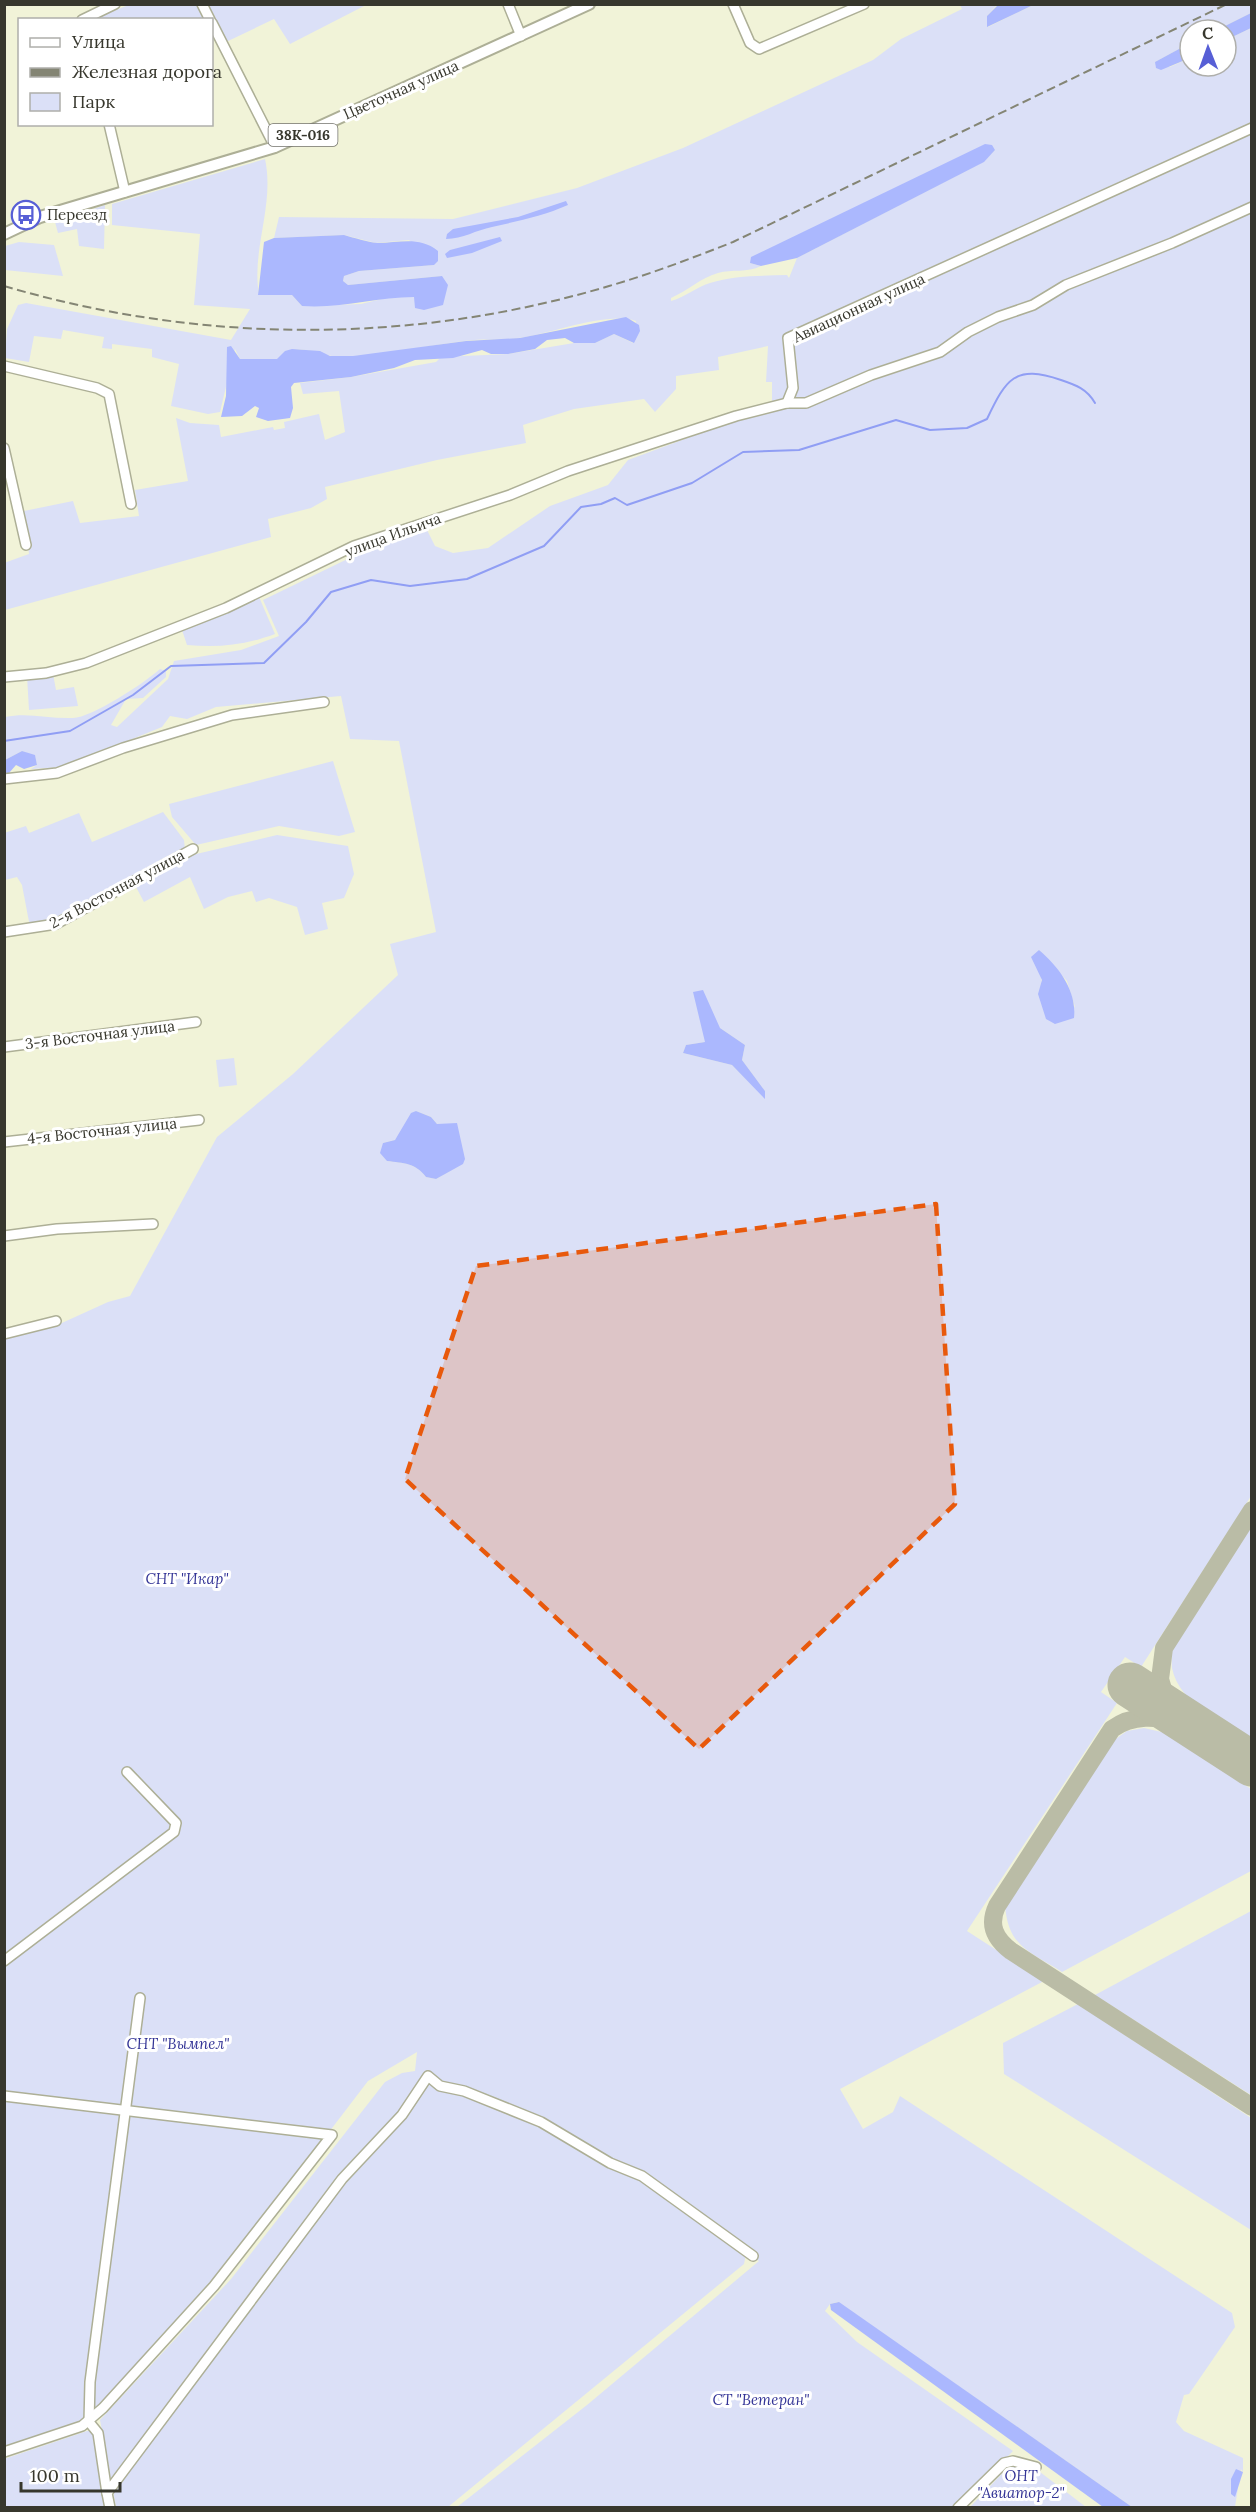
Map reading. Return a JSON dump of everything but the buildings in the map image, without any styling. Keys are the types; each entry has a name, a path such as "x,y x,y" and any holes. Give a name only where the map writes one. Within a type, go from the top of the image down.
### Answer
{"main road":[{"name":"Цветочная улица","path":"4,234 40,217 275,147 521,36 570,9 590,4"}],"street":[{"path":"86,18 115,4"},
{"path":"202,4 209,18"},
{"path":"508,4 521,36"},
{"path":"733,4 750,44 759,49 864,4"},
{"path":"213,25 275,147"},
{"path":"109,126 124,192"},
{"name":"Авиационная улица","path":"788,403 793,388 788,338 1251,128"},
{"path":"788,403 806,403 872,375 940,352 968,332 1033,305 1066,285 1172,243 1251,207"},
{"path":"4,366 97,388 109,394 131,504"},
{"name":"улица Ильича","path":"4,677 46,673 86,663 226,608 354,546 510,495 568,471 736,416 788,403"},
{"path":"4,448 26,545"},
{"path":"4,779 57,773 94,761 123,748 232,715 324,702"},
{"name":"2-я Восточная улица","path":"4,932 56,924 193,849"},
{"name":"3-я Восточная улица","path":"4,1047 196,1022"},
{"name":"4-я Восточная улица","path":"4,1142 199,1120"},
{"path":"4,1236 57,1229 153,1224"},
{"path":"4,1334 56,1321"},
{"path":"4,1961 174,1832 176,1823 127,1772"},
{"path":"110,2508 98,2433 89,2421 90,2382 140,1998"},
{"path":"108,2493 342,2179 402,2115 428,2076 440,2086 465,2091 541,2122 610,2163 642,2176 753,2256"},
{"path":"4,2096 332,2135 214,2286 89,2421 82,2426 4,2452"},
{"path":"958,2508 1004,2463 1013,2461 1036,2467"}],"highlighted area":[{"path":"936,1204 955,1504 699,1749 405,1479 476,1266"}],"green space":[{"path":"131,4 197,5 203,18 96,18"},
{"path":"207,5 366,5 290,44 274,19 226,42"},
{"path":"960,5 996,6 987,16 988,27 1033,5 1251,5 1251,13 1238,20 1178,18 1178,50 1155,62 1170,67 1178,63 1178,78 1238,78 1238,34 1251,28 1251,1496 1141,1667 1125,1657 1101,1692 1117,1703 967,1931 1044,1981 840,2089 863,2129 893,2112 900,2096 1232,2313 1235,2327 1189,2394 1184,2395 1176,2422 1184,2431 1243,2458 1243,2472 1241,2469 1235,2507 1132,2507 838,2302 830,2304 825,2311 857,2342 1013,2451 958,2507 457,2507 587,2405 759,2261 746,2254 744,2264 448,2507 116,2507 100,2420 231,2279 385,2082 402,2073 415,2071 417,2052 368,2081 219,2276 85,2420 5,2448 5,1338 53,1327 108,1302 130,1296 217,1137 293,1074 398,975 390,944 436,932 399,741 350,739 341,696 216,707 187,719 170,716 162,727 63,767 31,769 37,765 35,756 22,751 5,760 5,717 22,715 73,718 81,716 118,698 160,669 166,671 166,677 143,698 126,699 111,725 117,727 168,679 174,661 241,650 279,636 263,600 366,550 426,528 435,546 453,553 488,548 550,506 608,485 628,460 736,420 795,405 794,396 772,401 772,382 766,382 768,346 718,357 719,370 676,376 676,389 655,412 644,399 574,409 523,425 526,443 437,460 325,487 327,499 311,508 268,519 271,537 5,610 4,563 29,554 24,511 73,501 80,523 139,516 135,490 188,481 176,418 190,423 219,425 221,437 273,427 274,430 285,428 284,422 319,414 325,440 345,432 339,391 303,394 300,383 351,377 436,362 441,357 508,354 574,343 595,343 614,334 633,343 636,321 610,319 519,338 471,340 355,356 334,357 297,350 290,351 278,359 240,359 235,349 220,412 208,414 171,406 179,364 152,357 152,349 112,344 112,349 102,348 104,337 63,330 61,339 34,336 29,362 5,358 7,329 18,305 26,303 231,340 250,309 194,305 200,234 112,225 112,204 265,159 267,193 258,261 259,295 292,295 302,306 361,304 390,297 415,297 442,276 348,285 343,281 344,276 359,271 434,265 409,240 376,243 344,235 274,238 279,217 453,219 577,188 683,148 873,60 901,39 962,9","holes":["995,150 983,162 797,258 789,278 787,275 748,276 719,280 671,301 671,298 712,275 761,266 750,263","1039,950 1067,981 1075,1007 1042,985","720,1028 745,1045 742,1060 765,1091 765,1098 732,1065 683,1053 686,1045 705,1042","416,1111 431,1117 437,1124 458,1166 436,1179 426,1177 409,1164 387,1161 383,1143 395,1140"]},
{"path":"105,205 104,249 79,246 77,229 58,233 55,222"},
{"path":"19,242 54,245 63,276 5,270 5,246"},
{"path":"259,597 275,634 232,645 187,645 182,630"},
{"path":"53,674 56,690 74,687 78,706 29,710 27,676"},
{"path":"333,761 355,832 339,836 279,826 196,845 172,817 169,804"},
{"path":"163,812 184,840 185,850 58,916 30,927 22,885 17,877 5,880 4,833 26,826 29,833 79,813 92,842"},
{"path":"277,835 348,846 354,874 344,898 322,903 328,929 305,935 297,907 269,898 256,902 252,891 228,897 204,909 190,877 144,902 136,887 192,855"},
{"path":"234,1058 237,1085 219,1087 216,1060"},
{"path":"1251,1517 1252,1740 1216,1719 1193,1702 1176,1681 1172,1668 1173,1640"},
{"path":"1144,1728 1166,1733 1251,1789 1251,1871 1062,1972 1030,1953 1016,1939 1007,1919 1005,1905 1107,1745 1127,1731"},
{"path":"1251,1911 1251,2095 1095,1995"},
{"path":"1078,2004 1251,2118 1251,2230 1004,2074 1003,2043"},
{"path":"90,2430 95,2431 108,2507 5,2507 4,2459"},
{"name":"ОНТ \"Авиатор-2\"","path":"1019,2456 1086,2507 969,2508"}],"shaded area":[{"path":"999,4 1033,5 987,27 987,16"},
{"path":"1251,13 1251,28 1238,34 1238,20"},
{"path":"1178,50 1178,63 1161,70 1156,68 1155,62"},
{"path":"985,144 992,145 995,150 984,162 797,258 761,266 750,263 751,257"},
{"path":"566,201 568,205 549,212 486,228 458,238 446,239 447,234 453,229 518,217"},
{"path":"344,235 377,243 416,242 431,246 438,251 438,261 434,265 359,271 344,276 343,281 348,285 442,276 448,285 443,305 424,310 415,308 414,297 330,306 302,306 292,295 258,295 264,242 274,238"},
{"path":"500,237 502,241 472,253 447,258 445,254 450,250"},
{"path":"626,317 639,325 640,331 634,343 614,334 595,343 574,343 565,338 547,340 535,349 508,354 491,354 482,350 453,358 415,360 394,368 351,377 294,383 291,387 293,408 290,418 268,421 256,417 259,408 255,406 242,416 221,417 226,396 227,347 231,346 240,359 277,359 285,351 292,349 320,351 330,356 353,356 466,341 520,338"},
{"path":"22,751 35,755 37,765 24,769 16,765 9,773 5,773 5,760"},
{"path":"1039,950 1060,972 1070,989 1074,1018 1055,1024 1046,1019 1038,994 1042,980 1031,957"},
{"path":"703,990 720,1028 745,1045 742,1060 765,1091 765,1099 732,1065 683,1053 686,1045 705,1042 693,992"},
{"path":"416,1111 431,1117 437,1124 457,1123 465,1159 463,1164 436,1179 426,1177 409,1164 387,1161 380,1153 383,1143 395,1140 411,1113"},
{"path":"839,2302 1132,2507 1103,2507 831,2310 830,2304"},
{"path":"1236,2469 1243,2472 1235,2497 1231,2494 1231,2479"}],"waterway":[{"path":"4,741 70,731 133,695 171,666 264,663 306,622 331,592 371,580 410,586 467,579 544,546 581,507 601,504 615,498 627,505 692,483 743,452 799,450 896,420 930,430 967,428 987,419 1007,385 1014,378 1022,375 1045,375 1072,384 1085,391 1095,403"}],"taxiway":[{"path":"1169,1710 1160,1679 1164,1648 1252,1510"},
{"path":"1187,1722 1139,1718 1112,1729 997,1906 993,1925 1001,1942 1011,1951 1252,2107"}],"runway":[{"path":"1130,1685 1252,1764"}],"railway":[{"path":"4,286 78,305 154,319 230,327 306,330 383,327 459,319 535,305 625,281 733,242 1227,4"}],"place":[{"name":"Переезд","path":"26,215"}],"park label":[{"name":"СНТ \"Икар\"","path":"187,1579"},
{"name":"СНТ \"Вымпел\"","path":"178,2044"},
{"name":"СТ \"Ветеран\"","path":"761,2400"}]}
